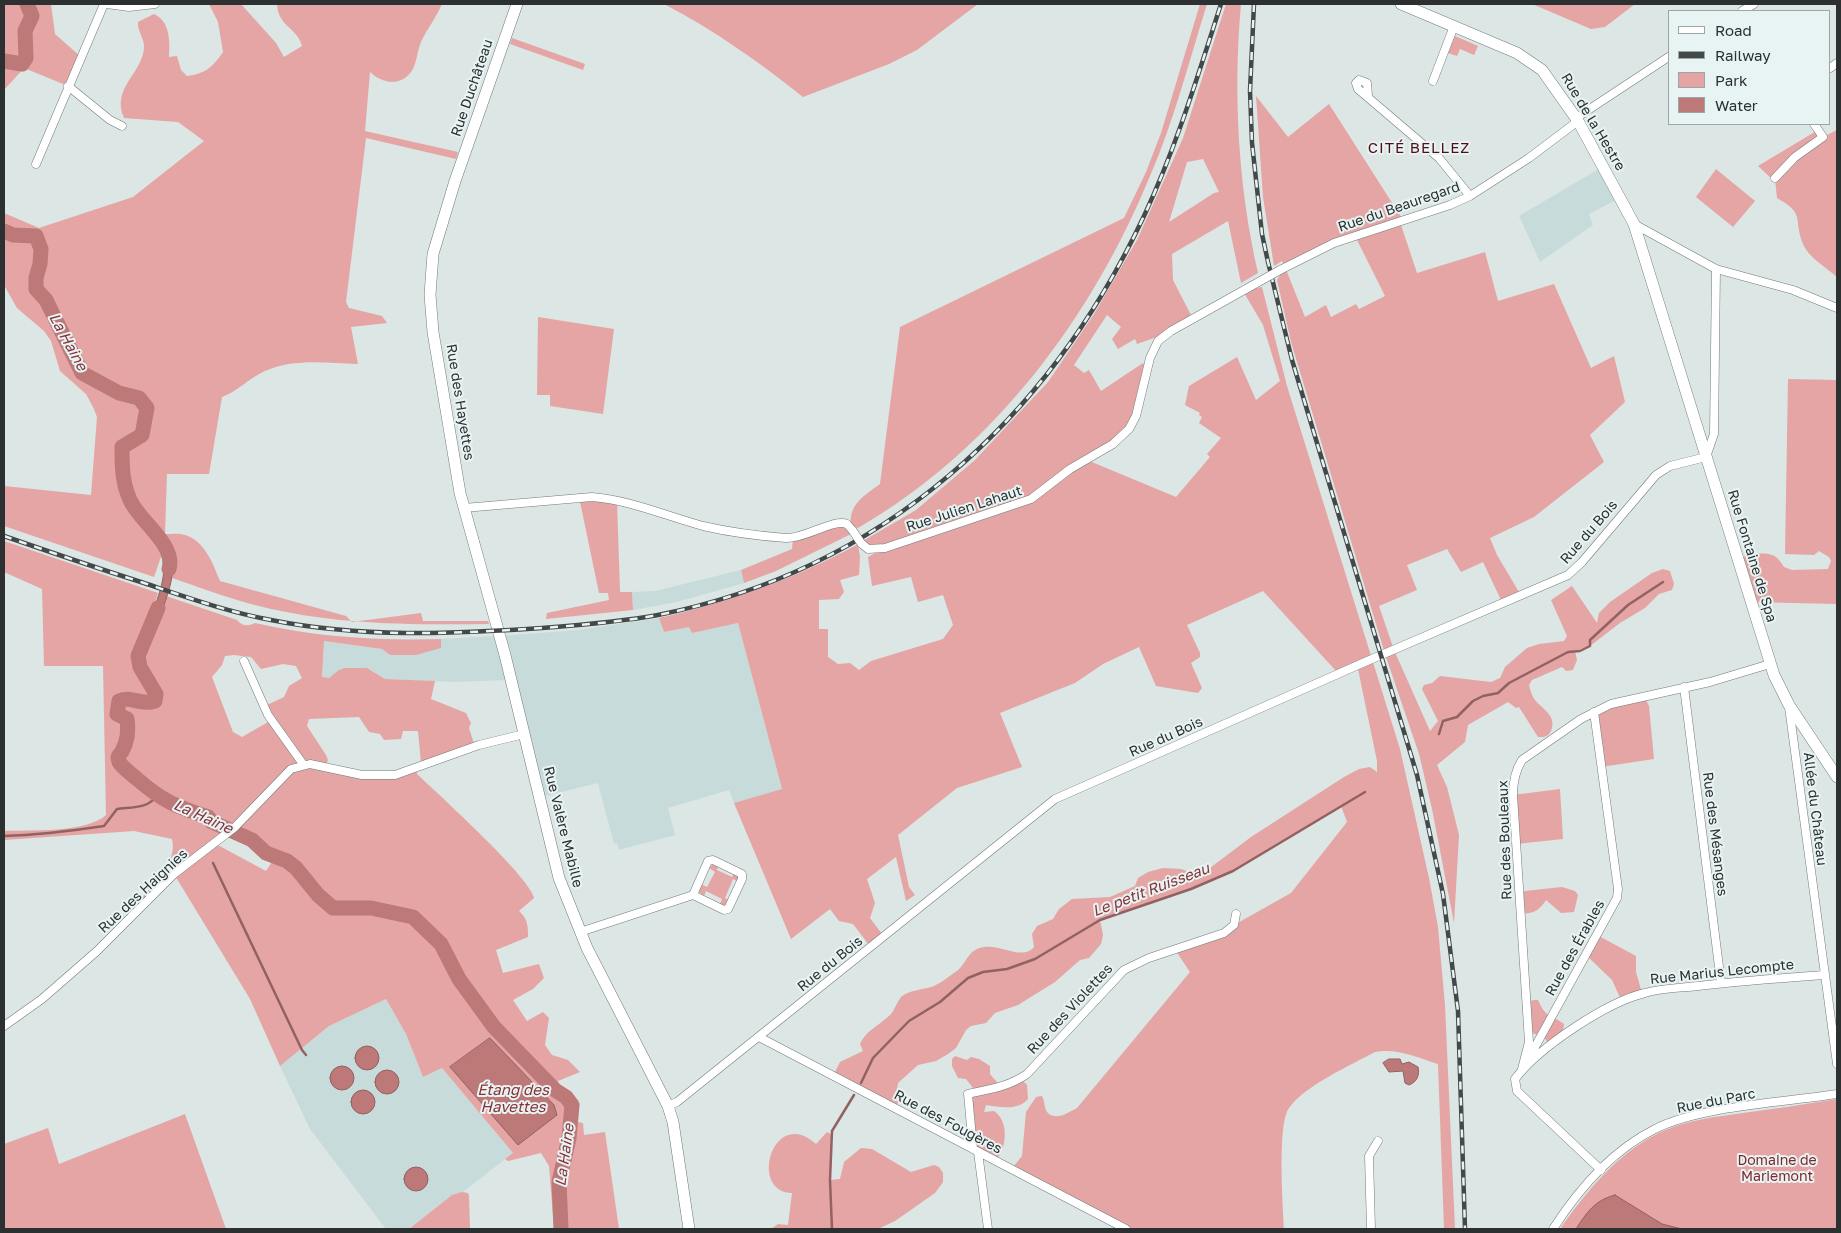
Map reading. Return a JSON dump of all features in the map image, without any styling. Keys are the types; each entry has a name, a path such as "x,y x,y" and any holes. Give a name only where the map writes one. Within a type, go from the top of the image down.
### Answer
{"street":[{"path":"36,164 68,86 105,4 129,8 156,4"},
{"name":"Rue Duchâteau","path":"456,181 517,4"},
{"name":"Rue de la Hestre","path":"1401,4 1517,53 1536,65 1550,79 1577,119 1634,224 1691,407"},
{"path":"1433,82 1454,26"},
{"name":"Rue du Beauregard","path":"1280,270 1325,247 1450,206 1470,196 1528,158 1577,119 1668,57"},
{"path":"68,86 110,120 122,126"},
{"path":"1368,96 1439,158 1470,196"},
{"path":"1775,178 1795,157 1823,137 1815,125"},
{"name":"Rue des Hayettes","path":"456,181 433,254 430,295 433,332 464,508 497,626"},
{"path":"1634,224 1716,269 1794,290 1837,308"},
{"path":"1706,457 1714,434 1716,269"},
{"name":"Rue Julien Lahaut","path":"464,508 592,497 613,500 711,528 776,537 802,537 840,522 848,524 861,543 868,549 884,548 1036,497 1064,473 1113,444 1128,430 1136,416 1150,358 1158,341 1170,331 1280,270"},
{"name":"Rue Fontaine de Spa","path":"1691,407 1770,664 1789,705 1837,777"},
{"name":"Rue du Bois","path":"668,1106 677,1102 1055,800 1365,662 1560,580 1582,562 1656,475 1670,466 1706,457"},
{"name":"Rue Valère Mabille","path":"497,626 559,878 580,932 668,1106 688,1229"},
{"path":"244,661 268,715 303,764 362,775 395,775 479,744 524,734"},
{"name":"Rue des Bouleaux","path":"1602,1170 1517,1092 1515,1079 1522,1069 1529,1042 1514,780 1522,760 1594,712 1621,701 1684,687 1770,664"},
{"name":"Rue des Mésanges","path":"1684,687 1721,983"},
{"name":"Allée du Château","path":"1789,705 1837,1064"},
{"name":"Rue des Érables","path":"1522,1069 1617,898 1618,890 1594,712"},
{"name":"Rue des Haignies","path":"4,1026 65,979 97,951 174,874 235,827 284,774 303,764"},
{"path":"580,932 693,895 724,910 728,909 742,879 742,874 713,860 708,862 693,895"},
{"name":"Rue des Violettes","path":"976,1150 968,1094 1008,1085 1022,1077 1124,970 1149,958 1224,933 1234,925 1236,914"},
{"name":"Rue Marius Lecompte","path":"1522,1069 1596,1014 1642,993 1721,983 1824,975"},
{"name":"Rue des Fougères","path":"759,1037 1126,1229"},
{"name":"Rue du Parc","path":"1553,1229 1574,1199 1602,1170 1634,1141 1654,1129 1678,1120 1725,1110 1837,1094"},
{"path":"1371,1229 1369,1156 1378,1141"},
{"path":"976,1150 988,1229"}],"shaded area":[{"path":"1604,166 1620,198 1589,214 1593,225 1540,262 1519,216"},
{"path":"741,570 744,583 677,602 633,610 632,592 655,591"},
{"path":"659,618 664,632 689,627 692,633 738,623 782,790 734,803 729,790 668,808 675,835 619,850 617,843 614,844 598,783 542,797 500,636 578,630"},
{"path":"495,636 507,680 454,682 385,679 367,668 345,668 329,678 322,678 324,641 382,649 390,655 441,648 441,639"},
{"path":"386,999 406,1034 423,1077 442,1068 513,1153 463,1192 452,1195 409,1229 386,1229 310,1129 280,1066 329,1026"}],"green space":[{"path":"4,4 51,4 55,34 81,57 68,86 24,68 4,90"},
{"path":"209,4 241,4 276,43 284,57 302,46 300,40 281,18 277,4 442,4 421,42 413,69 407,77 390,82 374,76 370,72 365,131 458,152 456,159 366,138 346,302 349,308 382,316 387,323 351,327 358,364 310,362 287,364 259,374 222,397 209,474 167,474 165,534 183,534 198,542 207,554 220,581 346,616 351,621 284,612 224,596 172,578 170,550 162,554 154,577 4,526 4,486 91,495 97,417 86,394 60,371 51,341 44,331 17,308 4,285 4,213 39,228 133,197 204,141 178,122 124,118 121,98 142,57 144,45 138,22 154,14 166,26 169,38 169,57 177,56 181,70 187,76 204,71 216,62 223,52 218,22"},
{"path":"664,4 978,4 917,50 889,64 803,97 736,47"},
{"path":"1200,4 1207,4 1159,155 1126,229 1098,280 1067,330 1032,376 994,420 952,460 907,496 858,528 851,527 852,512 858,501 880,484 900,327 1124,218 1146,172 1161,133"},
{"path":"1226,4 1241,4 1237,71 1239,139 1246,207 1258,273 1241,283 1228,221 1172,254 1173,280 1193,319 1158,341 1154,338 1137,344 1135,339 1118,349 1112,339 1121,327 1107,315 1074,365 1084,373 1089,370 1101,391 1143,363 1144,365 1133,411 1136,416 1129,429 1087,460 1176,497 1210,457 1207,454 1221,438 1199,423 1202,417 1199,415 1200,413 1185,405 1189,386 1237,357 1256,400 1280,381 1263,325 1243,291 1262,287 1287,386 1400,749 1429,878 1438,927 1445,1005 1455,1229 1444,1229 1438,1064 1399,1052 1375,1052 1316,1084 1289,1108 1285,1117 1282,1147 1284,1229 1126,1229 1013,1167 1022,1156 1026,1112 1036,1097 1042,1096 1045,1109 1050,1115 1062,1115 1077,1108 1190,972 1176,951 1234,925 1291,893 1347,822 1341,806 1233,871 1191,889 1100,920 1103,935 1101,944 1089,958 1080,960 1055,982 1018,1005 995,1013 986,1023 971,1026 966,1030 956,1048 948,1054 936,1061 918,1065 898,1083 897,1090 902,1100 895,1106 833,1076 840,1062 863,1051 860,1044 862,1039 890,1015 902,996 941,982 957,971 974,950 991,947 1018,952 1029,951 1034,947 1032,934 1037,926 1053,919 1059,909 1072,899 1110,897 1135,886 1138,878 1148,872 1163,868 1181,869 1196,874 1210,868 1251,837 1344,777 1359,769 1370,767 1377,772 1377,761 1358,669 1336,671 1263,591 1187,625 1200,653 1200,657 1191,663 1202,688 1198,693 1156,686 1139,647 1103,664 1075,683 1000,713 1022,767 957,788 898,835 909,887 915,895 906,901 896,857 867,879 875,903 870,918 882,934 869,945 853,924 839,921 830,909 791,939 734,803 782,789 738,623 692,633 689,627 664,632 659,618 711,605 786,579 858,544 860,557 859,575 840,580 844,592 839,599 819,600 819,629 828,629 828,657 838,664 850,663 859,670 871,661 943,639 953,625 943,595 918,602 911,577 872,586 868,557 884,548 871,547 863,541 916,510 975,460 1048,382 1094,314 1137,240 1183,138","holes":["1203,159 1219,192 1214,193 1169,222 1187,162"]},
{"path":"1532,4 1635,4 1605,27 1591,29"},
{"path":"1455,36 1478,46 1474,55 1460,49 1457,56 1448,53"},
{"path":"512,38 585,64 583,70 510,44"},
{"path":"1256,96 1288,137 1329,104 1403,220 1400,222 1417,273 1485,252 1498,301 1554,284 1591,368 1614,356 1625,402 1590,435 1604,462 1534,517 1490,538 1497,555 1519,592 1501,600 1483,562 1461,572 1447,549 1407,565 1417,590 1379,606 1394,650 1430,731 1438,721 1422,689 1424,685 1432,683 1440,676 1491,682 1500,678 1505,667 1527,648 1539,644 1564,641 1567,636 1551,600 1572,586 1597,623 1599,613 1610,602 1652,573 1663,569 1670,571 1674,584 1672,590 1659,594 1645,608 1620,623 1590,646 1575,651 1577,660 1573,670 1566,671 1562,667 1532,680 1529,685 1533,697 1552,720 1549,734 1544,737 1538,737 1519,707 1516,708 1508,702 1468,725 1465,742 1437,765 1447,787 1459,835 1454,923 1432,809 1419,754 1385,654 1291,342 1277,280 1285,267 1282,261 1274,266 1263,197","holes":["1355,236 1385,296 1359,309 1356,304 1331,317 1326,305 1305,317 1285,267"]},
{"path":"1818,130 1823,137 1837,130 1837,277 1813,258 1805,249 1795,213 1792,208 1777,198 1775,179 1773,180 1758,166"},
{"path":"1716,169 1755,201 1733,227 1696,197"},
{"path":"538,317 614,329 603,414 550,406 550,395 537,395"},
{"path":"1788,379 1837,380 1837,604 1751,602 1742,559 1747,554 1773,555 1784,567 1792,570 1828,569 1831,561 1829,557 1819,551 1814,555 1785,554"},
{"path":"579,497 617,501 620,592 632,592 633,610 546,619 547,613 609,600 608,593 599,593"},
{"path":"841,525 851,534 776,571 744,583 741,570 792,549 793,538"},
{"path":"4,541 158,593 147,626 155,629 166,596 237,620 241,624 246,625 255,623 301,632 347,637 441,639 441,648 416,655 390,655 382,649 324,641 322,677 329,678 345,668 367,668 385,679 435,681 431,699 466,713 471,723 469,728 474,744 421,763 418,731 403,731 401,739 384,740 380,734 369,732 359,717 309,719 307,726 326,755 328,760 326,765 298,763 282,772 248,811 133,912 166,868 173,849 172,839 134,831 4,840 4,831 72,828 97,821 106,815 103,666 44,666 42,589 4,572","holes":["225,656 251,657 261,669 283,664 296,666 302,678 289,686 284,697 267,705 275,718 242,737 233,732 212,677 222,665"]},
{"path":"421,613 423,621 488,621 489,624 401,624 357,621"},
{"path":"1646,700 1649,706 1654,759 1601,767 1594,712 1611,704"},
{"path":"299,765 346,775 417,771 417,774 501,855 529,887 534,898 519,911 526,920 528,937 496,950 503,973 539,964 544,978 533,989 513,1000 527,1021 543,1012 549,1018 545,1045 552,1055 568,1060 580,1072 558,1081 567,1103 567,1120 583,1123 584,1135 605,1132 619,1229 554,1229 549,1166 541,1153 508,1161 505,1159 513,1153 442,1068 423,1077 406,1034 386,999 329,1026 280,1066 250,999 174,874 214,843 266,871 277,854 267,852 252,838 235,830"},
{"path":"1560,789 1563,839 1516,844 1513,795"},
{"path":"714,863 718,866 717,870 732,877 735,872 739,874 739,882 733,879 725,898 729,900 725,907 720,904 722,899 706,891 704,896 698,891 701,884 707,887 715,872 709,868"},
{"path":"1562,887 1575,891 1578,895 1574,912 1561,913 1546,900 1535,911 1520,913 1522,894 1525,891"},
{"path":"1597,935 1636,956 1636,972 1642,993 1622,1002 1612,980 1586,955"},
{"path":"1538,1000 1546,1013 1564,1024 1562,1037 1549,1044 1542,1035 1534,1034 1531,1030 1529,1001"},
{"path":"955,1056 967,1060 971,1057 979,1059 990,1066 990,1074 1001,1087 1023,1081 1027,1085 1028,1099 1024,1103 1014,1107 986,1105 984,1112 994,1111 999,1115 1004,1127 1003,1147 997,1159 973,1149 968,1102 976,1092 966,1079 958,1078 952,1066 952,1059"},
{"name":"Domaine de Mariemont","path":"1837,1099 1837,1229 1560,1229 1604,1174 1631,1150 1661,1132 1701,1120"},
{"path":"185,1114 226,1229 4,1229 4,1144 48,1128 59,1164"},
{"path":"827,1132 832,1135 830,1180 840,1179 844,1162 861,1148 872,1149 911,1172 934,1165 939,1167 943,1173 943,1182 935,1193 895,1221 878,1229 771,1229 778,1224 788,1225 792,1193 779,1189 771,1179 769,1167 771,1154 778,1142 788,1135 801,1135 816,1144"},
{"path":"462,1192 468,1193 469,1196 470,1229 409,1229 452,1195"}],"water":[{"path":"170,550 173,570 166,600 155,629 147,626 157,600 164,572 162,554"},
{"name":"Étang des Havettes","path":"490,1038 554,1105 557,1115 518,1145 450,1067"},
{"path":"367,1046 376,1049 379,1058 376,1067 367,1070 358,1067 355,1058 358,1049"},
{"path":"1389,1059 1400,1059 1402,1064 1409,1062 1418,1067 1416,1080 1409,1085 1405,1083 1403,1071 1389,1072 1383,1063"},
{"path":"342,1066 351,1069 354,1078 351,1087 342,1090 333,1087 330,1078 333,1069"},
{"path":"387,1070 392,1071 398,1077 398,1087 392,1093 387,1094 382,1093 376,1087 375,1082 376,1077 382,1071"},
{"path":"363,1090 368,1091 374,1097 374,1107 368,1113 363,1114 358,1113 352,1107 351,1102 352,1097 358,1091"},
{"path":"416,1167 424,1171 428,1179 424,1187 416,1191 408,1187 404,1179 408,1171"},
{"path":"1615,1195 1662,1224 1682,1229 1576,1229 1597,1203"}],"waterway":[{"name":"La Haine","path":"4,61 22,64 26,58 25,31 32,16 27,4"},
{"name":"La Haine","path":"4,231 13,235 36,236 41,249 36,289 46,300 82,373 119,393 139,398 147,408 142,435 122,447 123,474 130,500 156,533 167,551 170,560 169,569"},
{"name":"Le petit Ruisseau","path":"1439,734 1443,721 1457,717 1473,701 1483,696 1498,693 1509,683 1568,652 1580,651 1590,646 1590,640 1628,605 1663,582"},
{"name":"La Haine","path":"158,608 138,656 140,667 156,694 155,701 144,702 127,699 119,701 117,714 127,719 128,729 127,739 118,757 119,762 145,786 162,798 208,817 212,822 252,840 266,853 287,861 296,868 318,895 333,908 371,908 413,917 441,944 459,979 494,1027 572,1105 569,1138 559,1182 561,1229"},
{"name":"Le petit Ruisseau","path":"861,1083 873,1058 909,1021 940,1002 968,978 983,972 1007,969 1035,959 1100,920 1191,889 1233,871 1365,792"},
{"path":"4,836 104,826 117,809 145,805 154,800 157,795"},
{"path":"213,863 306,1055"},
{"name":"Le petit Ruisseau","path":"832,1229 830,1180 832,1131 854,1095"}],"railway":[{"path":"4,536 191,599 239,613 305,626 372,632 440,633 542,628 658,615 740,593 815,562 885,523 949,475 1007,420 1059,358 1105,290 1156,190 1195,84 1221,4"},
{"path":"1254,4 1250,91 1252,143 1262,234 1292,360 1417,775 1443,894 1458,1011 1465,1229"}],"district":[{"name":"CITÉ BELLEZ","path":"1419,148"}]}
